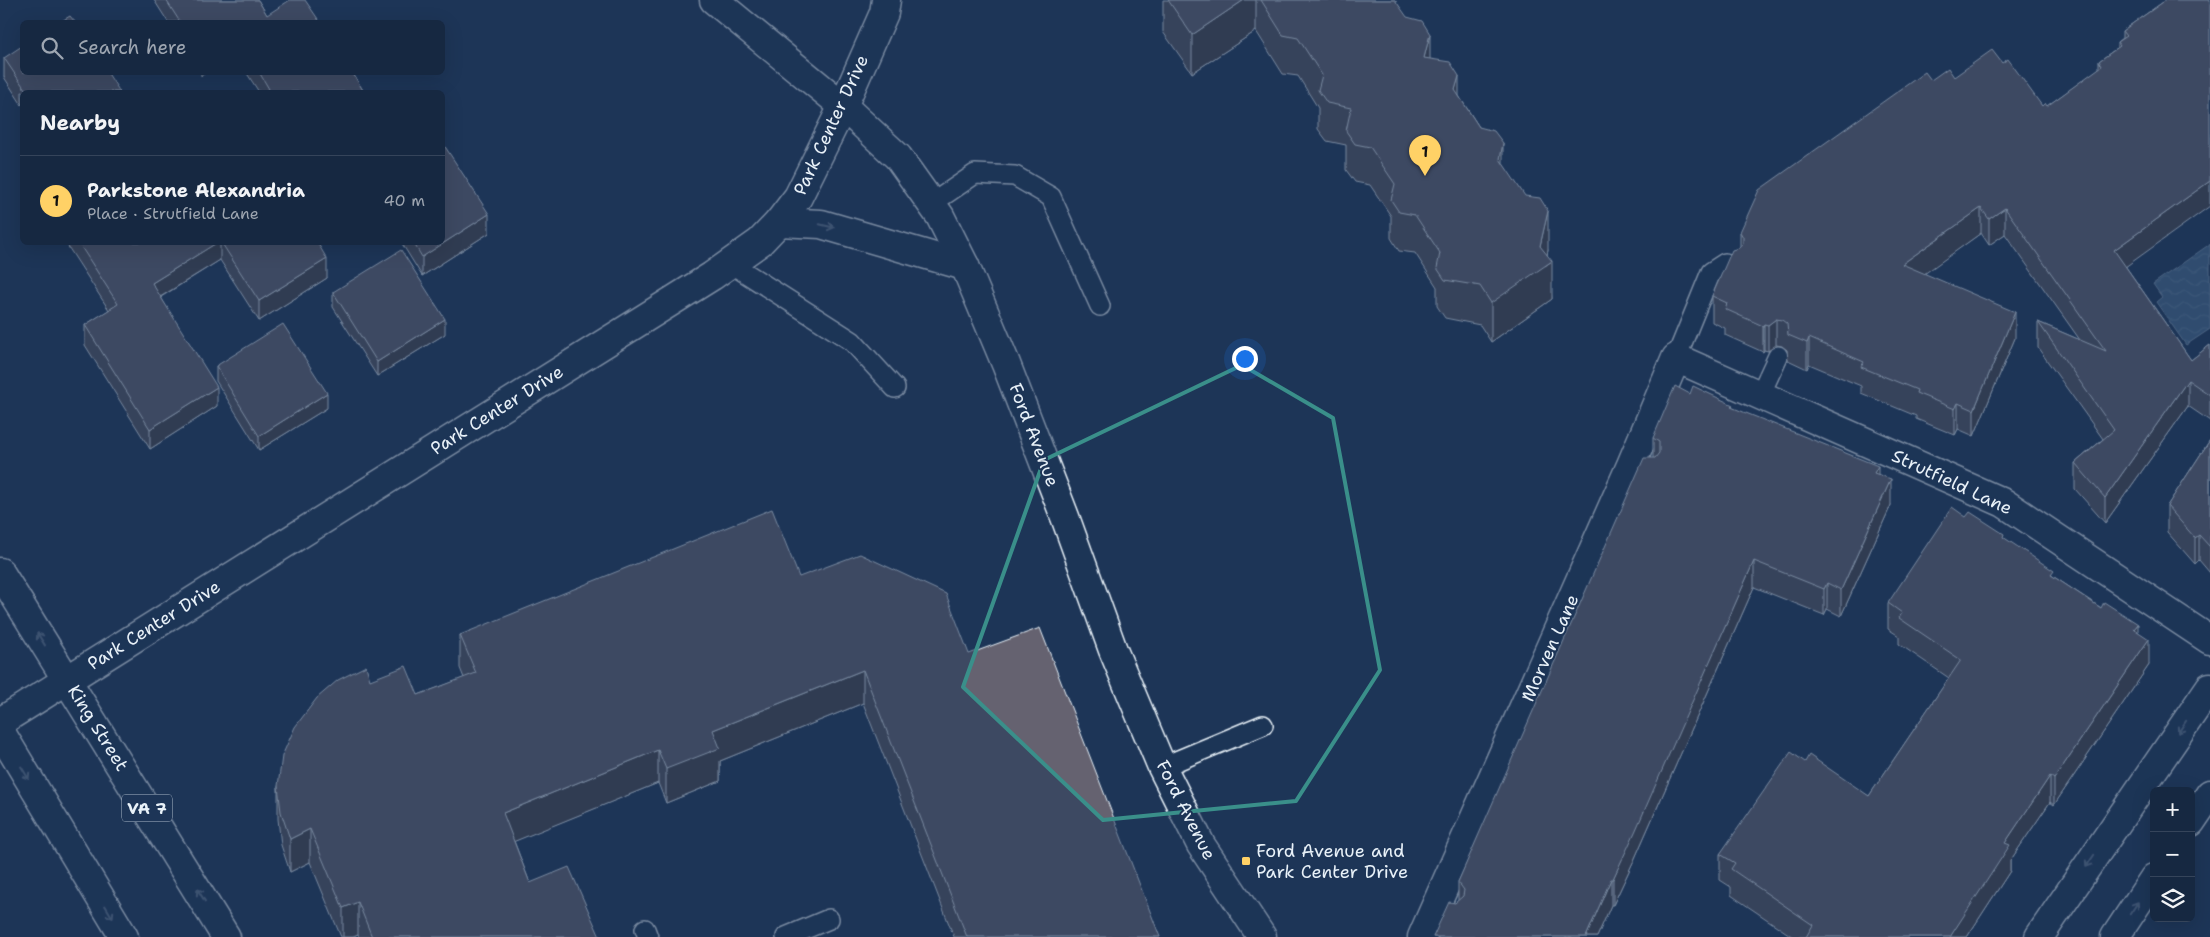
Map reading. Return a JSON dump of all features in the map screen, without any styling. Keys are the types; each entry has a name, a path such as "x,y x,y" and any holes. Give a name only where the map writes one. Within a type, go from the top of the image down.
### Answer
{"street":[{"name":"Ford Avenue","path":"714,0 843,106 898,157 940,216 965,266 1006,364 1066,517 1113,650 1162,767 1200,845 1262,937"},
{"name":"Park Center Drive","path":"0,722 712,276 760,242 779,222 798,197 843,106 884,13 886,0"},
{"path":"779,222 821,224 965,266"},
{"name":"Strutfield Lane","path":"1676,358 2004,504 2210,640"},
{"name":"Morven Lane","path":"1422,937 1444,915 1640,469 1676,358"},
{"name":"King Street","path":"0,572 226,937"},
{"path":"2039,937 2210,687"},
{"path":"0,731 124,937"},
{"path":"2195,816 2210,794"},
{"path":"2114,937 2150,884"}],"lane":[{"path":"931,204 976,174 1015,176 1051,197 1100,306"},
{"path":"1676,358 1712,272 1725,262 1732,265"},
{"path":"730,263 852,341 895,388"},
{"path":"1760,396 1778,356"},
{"path":"1162,767 1263,725"},
{"path":"786,937 830,919"}],"highlighted area":[{"path":"1242,365 1333,418 1380,670 1296,801 1103,820 963,687 1044,460"}],"water":[{"path":"2210,244 2210,329 2186,345 2156,302 2162,297 2153,284"}],"building":[{"path":"166,0 258,0 267,15 290,0 305,0 319,20 179,20"},
{"path":"1168,0 1244,0 1192,35"},
{"path":"1261,0 1395,0 1407,17 1422,21 1430,34 1424,58 1450,62 1459,76 1455,90 1479,127 1494,131 1503,143 1500,159 1525,196 1540,198 1548,211 1540,246 1552,261 1491,303 1480,286 1445,280 1437,268 1440,253 1415,215 1399,212 1391,200 1395,184 1370,147 1355,144 1346,131 1351,108 1327,103 1318,90 1322,75 1298,38 1283,35"},
{"path":"2166,0 2210,0 2210,181 2114,250 2191,360 2210,345 2210,395 2188,380 2105,498 2075,463 2114,430 2038,322 2106,351 2005,208 1989,219 1981,208 1902,264 2015,312 1974,410 1958,403 1955,409 1916,393 1917,390 1861,367 1864,362 1809,338 1807,343 1788,335 1787,324 1782,320 1776,319 1763,326 1725,309 1727,303 1712,296 1732,250 1739,248 1743,243 1743,237 1740,232 1759,190 1925,72 1931,80 1948,68 1954,77 1992,50 2002,63 2008,59 2042,106 2045,103 2047,106 2102,66 2099,61 2120,46 2117,42 2126,36 2122,31"},
{"path":"70,16 73,20 63,20"},
{"path":"20,47 20,75 109,75 119,90 26,90 4,58"},
{"path":"261,75 354,75 363,90 267,90 269,89"},
{"path":"445,147 489,214 445,242"},
{"path":"80,245 213,245 152,283 217,387 150,429 85,325 118,304"},
{"path":"223,245 319,245 327,259 259,301"},
{"path":"415,245 441,245 422,257"},
{"path":"401,250 445,319 377,362 333,292"},
{"path":"283,324 327,393 259,436 216,366"},
{"path":"1675,386 1690,394 1693,386 1733,405 1731,407 1878,466 1874,473 1891,479 1841,590 1827,583 1824,589 1754,561 1635,832 1613,879 1611,879 1586,937 1433,937 1449,902 1455,903 1463,896 1464,890 1458,882 1644,458 1655,458 1659,453 1659,442 1653,438"},
{"path":"2210,440 2210,547 2199,535 2195,538 2167,506"},
{"path":"1952,507 1966,517 1970,512 2004,534 2003,537 2054,571 2051,575 2101,608 2104,602 2138,624 2134,629 2149,639 2054,779 2050,776 2005,843 2010,845 1950,937 1806,937 1813,925 1731,869 1735,863 1720,854 1791,752 1805,762 1809,755 1869,796 1961,660 1899,618 1902,613 1888,603"},
{"path":"772,509 799,577 860,554 946,594 969,654 1040,628 1160,937 967,937 863,670 713,730 720,748 666,769 658,750 503,813 530,883 569,867 600,937 372,937 358,902 343,908 310,829 290,839 281,812 278,786 282,756 295,727 317,698 338,680 366,666 370,680 406,666 418,695 476,673 460,635"}],"place":[{"name":"Parkstone Alexandria","path":"1425,176"},
{"name":"Ford Avenue and Park Center Drive","path":"1246,861"}]}
